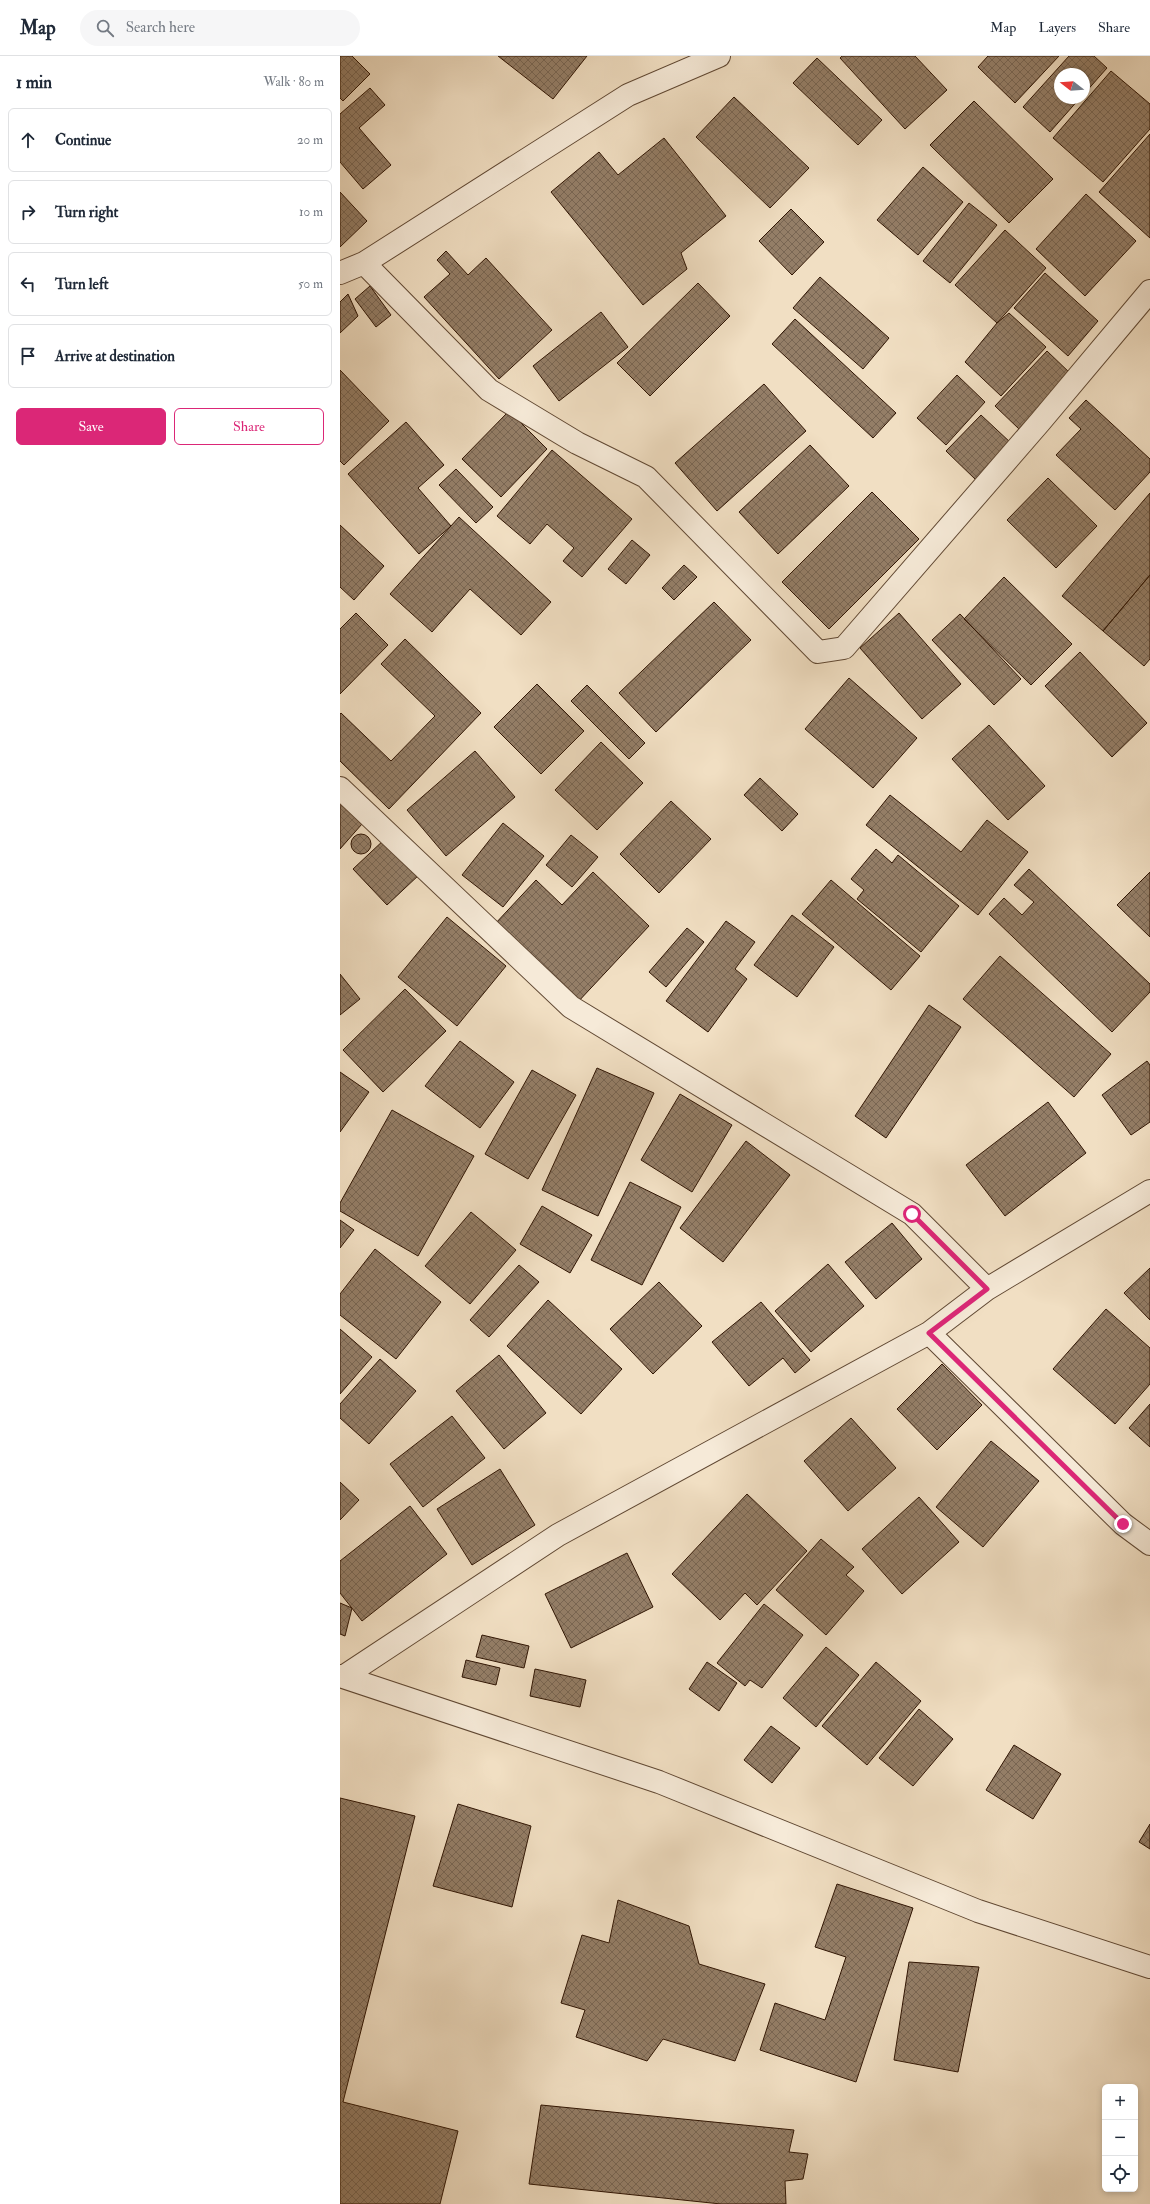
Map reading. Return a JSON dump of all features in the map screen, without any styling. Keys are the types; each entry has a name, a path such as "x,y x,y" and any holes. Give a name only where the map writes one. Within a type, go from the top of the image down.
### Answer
{"street":[{"path":"340,273 364,263 628,95 719,56"},
{"path":"364,263 489,390 577,443 646,477 818,652 844,648 1040,422 1150,291"},
{"path":"340,788 571,1007 912,1214 987,1289"},
{"path":"341,1676 558,1535 929,1333 987,1289 1150,1191"},
{"path":"929,1333 1123,1524 1150,1544"},
{"path":"341,1676 659,1782 978,1911 1150,1967"}],"building":[{"path":"340,56 352,56 370,74 343,101 340,98"},
{"path":"498,56 587,56 553,99"},
{"path":"842,56 915,56 947,90 905,129 840,58"},
{"path":"988,56 1059,56 1015,103 978,67"},
{"path":"1069,56 1094,56 1107,68 1090,87 1090,68 1058,68"},
{"path":"817,58 882,120 858,145 793,83"},
{"path":"1111,71 1150,104 1150,129 1103,182 1053,138 1082,104 1090,104 1090,95"},
{"path":"1054,73 1054,104 1075,104 1050,132 1023,107"},
{"path":"370,88 385,105 359,128 391,165 363,189 340,162 340,114"},
{"path":"734,97 809,168 770,208 696,137"},
{"path":"974,101 1053,179 1009,223 930,145"},
{"path":"1150,134 1150,238 1099,192"},
{"path":"664,138 726,216 681,253 687,269 643,305 551,192 599,152 618,175"},
{"path":"923,167 963,202 918,255 877,220"},
{"path":"340,192 367,221 340,247"},
{"path":"1086,194 1136,241 1085,296 1036,249"},
{"path":"969,203 997,225 950,283 923,261"},
{"path":"791,209 824,242 792,275 759,241"},
{"path":"1005,230 1046,268 997,323 955,285"},
{"path":"446,251 468,275 486,258 552,330 499,379 424,297 450,274 437,260"},
{"path":"1045,273 1098,321 1068,356 1014,308"},
{"path":"820,277 889,338 863,369 793,308"},
{"path":"698,283 730,316 650,396 617,363"},
{"path":"370,286 391,315 376,327 355,299"},
{"path":"348,294 358,316 340,333 340,302"},
{"path":"601,312 628,347 559,401 533,366"},
{"path":"1009,313 1046,347 1001,396 965,362 997,323"},
{"path":"795,319 896,413 873,438 772,344"},
{"path":"1047,351 1071,374 1019,429 995,406"},
{"path":"340,370 389,421 344,465 340,461"},
{"path":"957,375 985,402 946,445 917,418"},
{"path":"764,384 806,431 717,511 675,463"},
{"path":"1086,400 1150,459 1150,472 1115,510 1056,455 1081,429 1069,418"},
{"path":"509,411 547,449 501,497 462,459"},
{"path":"981,415 1011,443 976,480 946,451"},
{"path":"406,422 444,465 418,488 451,526 419,554 348,474"},
{"path":"810,445 849,486 778,554 739,512"},
{"path":"552,450 632,519 582,577 563,561 574,548 547,524 530,544 497,516"},
{"path":"456,469 493,507 476,523 439,485"},
{"path":"1048,478 1097,526 1056,568 1007,520"},
{"path":"872,492 919,539 829,629 782,582"},
{"path":"1150,493 1150,575 1103,631 1062,596"},
{"path":"459,517 551,602 521,635 470,589 432,632 390,594"},
{"path":"340,525 384,566 354,600 340,587"},
{"path":"632,540 650,555 626,584 608,569"},
{"path":"684,565 697,577 674,600 662,588"},
{"path":"1150,575 1150,659 1144,666 1103,631"},
{"path":"1004,577 1072,644 1031,685 964,619"},
{"path":"714,602 751,640 656,732 619,693"},
{"path":"356,613 388,645 340,694 340,629"},
{"path":"899,613 961,684 922,719 860,648"},
{"path":"960,614 1021,679 994,705 932,640"},
{"path":"405,639 481,713 389,809 340,761 340,714 341,713 391,761 435,716 381,664"},
{"path":"1080,652 1147,723 1112,757 1045,686"},
{"path":"849,678 917,738 873,788 805,729"},
{"path":"537,684 584,731 541,774 494,727"},
{"path":"587,685 645,743 629,759 571,701"},
{"path":"989,725 1045,786 1008,820 952,759"},
{"path":"601,742 643,783 597,830 555,790"},
{"path":"475,751 515,797 446,856 407,810"},
{"path":"760,778 798,814 782,831 744,795"},
{"path":"890,795 961,852 987,820 1028,852 978,915 866,825"},
{"path":"671,801 711,839 659,893 620,854"},
{"path":"340,803 362,824 340,849"},
{"path":"503,823 544,856 503,907 462,875"},
{"path":"361,834 368,837 371,844 368,851 361,854 354,851 351,844 354,837"},
{"path":"571,835 598,857 572,887 546,865"},
{"path":"386,838 420,874 387,905 353,869"},
{"path":"876,849 892,863 898,855 959,906 921,952 857,899 864,890 851,879"},
{"path":"1029,869 1150,984 1150,992 1112,1032 989,914 1004,898 1022,915 1034,902 1014,885"},
{"path":"593,872 649,926 576,1004 494,925 536,880 562,905"},
{"path":"1150,872 1150,937 1117,905"},
{"path":"831,880 920,956 891,990 802,914"},
{"path":"792,915 834,947 797,997 754,965"},
{"path":"447,917 506,966 457,1026 398,977"},
{"path":"726,921 755,942 735,969 747,979 708,1032 666,1001"},
{"path":"687,928 704,942 666,987 649,972"},
{"path":"1000,956 1111,1054 1074,1097 963,999"},
{"path":"340,974 360,999 340,1015"},
{"path":"405,989 446,1031 383,1092 343,1050"},
{"path":"929,1005 961,1027 886,1138 855,1116"},
{"path":"460,1041 514,1082 480,1128 425,1086"},
{"path":"1147,1061 1150,1065 1150,1122 1131,1135 1102,1095"},
{"path":"597,1068 654,1093 598,1216 542,1190"},
{"path":"532,1070 576,1095 528,1179 485,1154"},
{"path":"340,1072 369,1092 340,1132"},
{"path":"680,1094 732,1125 692,1192 641,1160"},
{"path":"1048,1102 1086,1153 1005,1216 966,1165"},
{"path":"392,1110 474,1156 418,1256 340,1211 340,1203"},
{"path":"746,1141 790,1175 723,1262 680,1228"},
{"path":"630,1182 681,1207 642,1285 591,1260"},
{"path":"542,1206 592,1235 570,1273 520,1244"},
{"path":"471,1212 516,1250 470,1304 425,1266"},
{"path":"340,1220 354,1230 340,1248"},
{"path":"892,1223 922,1259 876,1299 845,1262"},
{"path":"375,1249 441,1302 396,1359 340,1315 340,1294"},
{"path":"828,1264 864,1306 811,1352 775,1311"},
{"path":"519,1265 539,1282 489,1337 470,1320"},
{"path":"1150,1268 1150,1320 1124,1293"},
{"path":"659,1282 702,1326 653,1374 610,1329"},
{"path":"548,1300 622,1369 581,1414 507,1346"},
{"path":"761,1302 810,1360 795,1373 783,1358 749,1386 712,1342"},
{"path":"1106,1309 1150,1348 1150,1384 1115,1424 1053,1369"},
{"path":"340,1329 372,1357 340,1394"},
{"path":"499,1355 546,1413 504,1449 456,1391"},
{"path":"380,1359 416,1391 369,1444 340,1418 340,1404"},
{"path":"942,1364 982,1405 937,1450 897,1409"},
{"path":"1150,1404 1150,1447 1129,1428"},
{"path":"452,1416 485,1458 423,1507 390,1464"},
{"path":"851,1418 896,1468 848,1511 804,1461"},
{"path":"991,1441 1039,1481 983,1547 936,1507"},
{"path":"500,1469 535,1525 472,1565 437,1509"},
{"path":"340,1482 359,1500 340,1520"},
{"path":"747,1494 807,1551 757,1605 745,1593 720,1620 672,1574"},
{"path":"919,1497 959,1542 902,1594 862,1549"},
{"path":"410,1506 447,1554 362,1621 340,1593 340,1561"},
{"path":"821,1539 854,1567 846,1575 864,1591 826,1635 776,1590"},
{"path":"627,1553 653,1607 571,1648 545,1594"},
{"path":"340,1603 352,1608 345,1636 340,1634"},
{"path":"764,1604 803,1635 762,1688 750,1680 745,1686 717,1663"},
{"path":"482,1635 529,1646 524,1668 476,1657"},
{"path":"826,1647 859,1675 816,1727 783,1698"},
{"path":"466,1660 500,1668 496,1685 462,1677"},
{"path":"707,1662 737,1683 719,1711 689,1689"},
{"path":"876,1662 921,1701 867,1765 822,1726"},
{"path":"535,1669 586,1680 580,1707 530,1696"},
{"path":"919,1709 953,1739 913,1786 879,1758"},
{"path":"771,1726 800,1748 772,1783 744,1760"},
{"path":"1014,1745 1061,1774 1033,1819 986,1790"},
{"path":"340,1798 415,1816 343,2102 458,2131 440,2204 340,2204"},
{"path":"458,1804 531,1826 512,1907 433,1886"},
{"path":"1150,1824 1150,1849 1139,1842"},
{"path":"837,1884 913,1908 856,2082 760,2050 775,2003 825,2020 846,1957 815,1947"},
{"path":"618,1900 689,1926 699,1964 765,1984 735,2061 663,2039 647,2061 576,2037 585,2010 561,2003 582,1935 609,1943"},
{"path":"909,1962 979,1967 958,2072 894,2060"},
{"path":"541,2105 794,2130 789,2152 808,2154 803,2179 785,2181 786,2204 721,2204 529,2184"}],"route":[{"path":"912,1214 987,1289 929,1333 1123,1524"}]}
